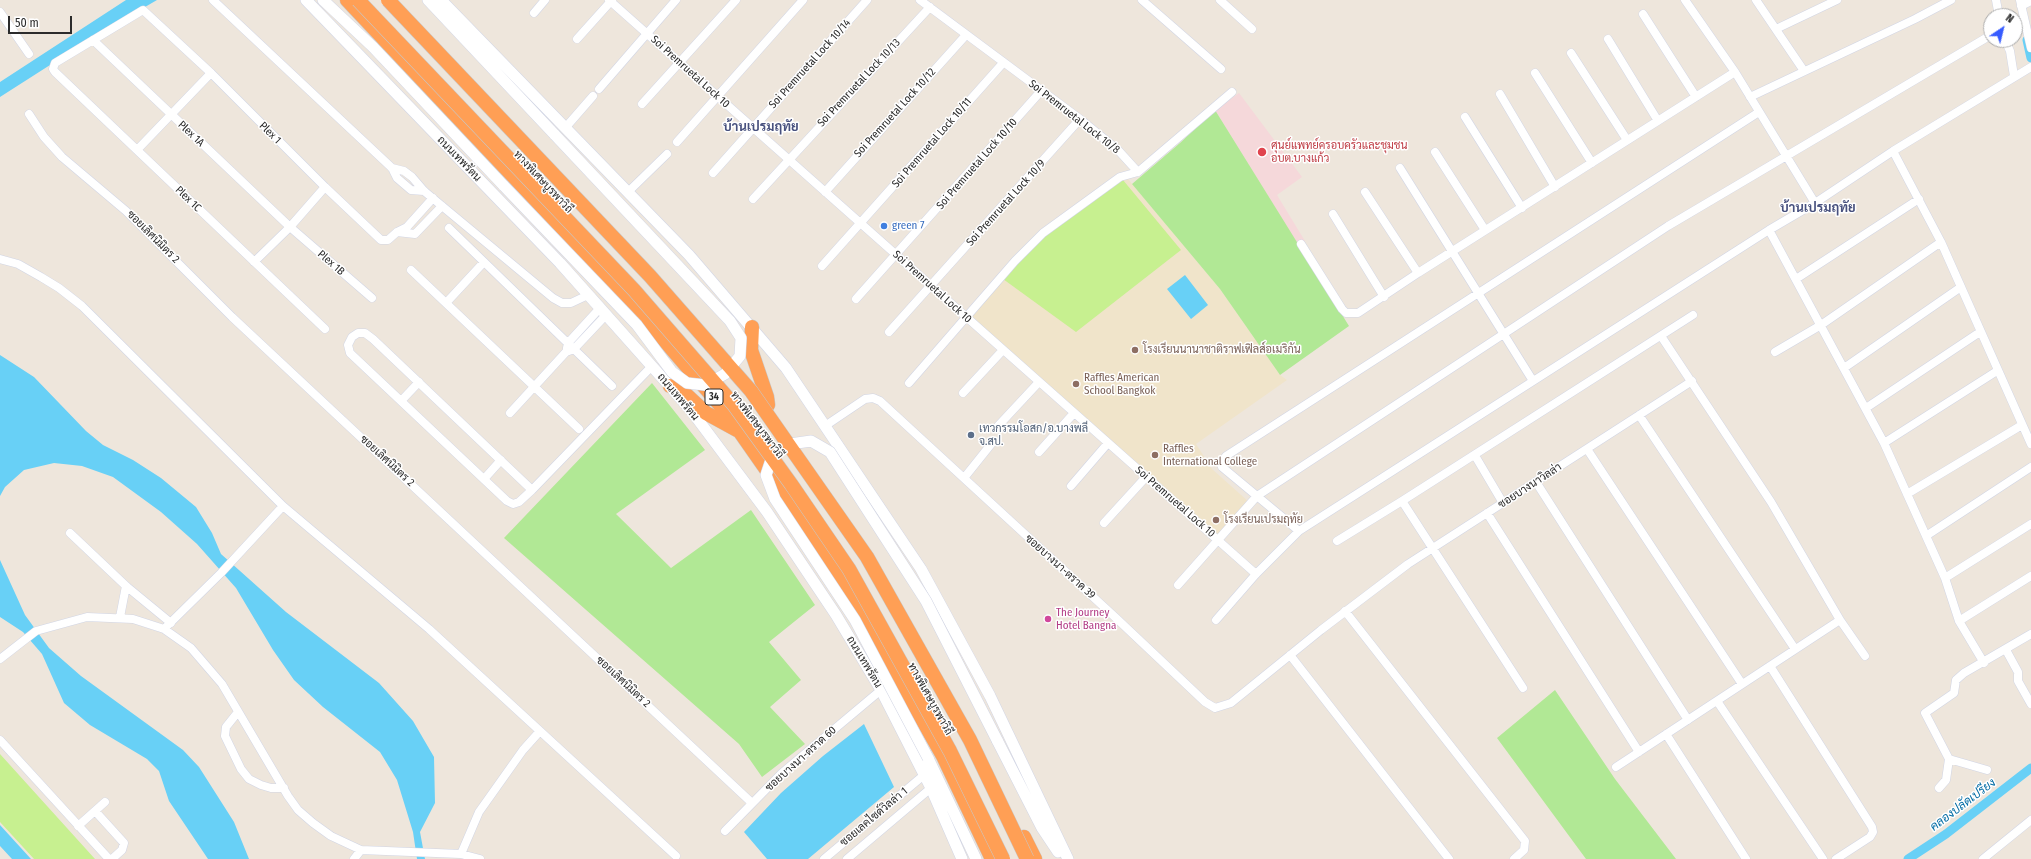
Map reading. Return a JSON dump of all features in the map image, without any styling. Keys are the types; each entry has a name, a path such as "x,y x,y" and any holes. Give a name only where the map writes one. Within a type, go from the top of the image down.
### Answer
{"highway":[{"name":"ถนนเทพรัตน","path":"347,0 627,297 726,412 840,575 943,756 992,859"},
{"path":"358,0 634,290 734,405 791,484 849,569 950,751 1003,859"},
{"name":"ทางพิเศษบูรพาวิถี","path":"370,0 640,284 740,400 856,564 957,747 1012,859"},
{"name":"ทางพิเศษบูรพาวิถี","path":"388,0 650,276 751,391 867,557 970,740 1027,859"},
{"path":"395,0 654,272 756,388 872,553 975,736 1035,859"},
{"path":"752,327 751,350 767,397 768,405"},
{"path":"670,386 679,388 706,413 741,433"}],"main road":[{"name":"ถนนเทพรัตน","path":"306,0 588,295 690,409 767,512 836,615 881,690 931,788 962,859"},
{"path":"322,0 373,47 637,325 672,372 687,383 705,385 725,374 740,356 741,338 730,321 428,0"},
{"path":"441,0 629,191 699,266 786,368 921,569 990,696 1068,859"},
{"path":"976,859 928,758 855,620 775,499 766,475 772,457 790,444 811,441 830,452 926,601 1042,828 1063,859"}],"street":[{"path":"213,0 392,168 397,178 411,190 424,191"},
{"path":"534,13 545,0"},
{"path":"566,127 676,0"},
{"path":"642,104 736,0"},
{"path":"677,142 802,0"},
{"name":"Soi Premruetal Lock 10/14","path":"713,173 867,0"},
{"name":"Soi Premruetal Lock 10/8","path":"920,0 1080,119 1118,150 1138,172"},
{"path":"1142,0 1221,69"},
{"path":"1220,0 1252,29"},
{"path":"1685,0 1735,72 1815,203"},
{"path":"1756,0 1804,71"},
{"path":"1776,29 1837,0"},
{"path":"1750,97 1915,19 1951,0"},
{"path":"577,39 611,1"},
{"name":"Soi Premruetal Lock 10","path":"611,1 646,34 1256,574"},
{"path":"2031,1 2021,3 2031,48"},
{"name":"Soi Premruetal Lock 10/13","path":"753,199 930,7"},
{"name":"Plex 1","path":"93,40 140,10 146,12 211,73 325,187 381,240 388,240 397,232"},
{"path":"0,12 29,54"},
{"path":"1643,14 1696,97"},
{"name":"Soi Premruetal Lock 10/12","path":"825,192 966,35"},
{"path":"1608,39 1658,121"},
{"name":"Plex 1C","path":"93,40 55,63 53,69 325,329"},
{"name":"Plex 1A","path":"93,40 290,227"},
{"path":"1178,585 1217,539 1257,496 1668,226 1983,40"},
{"path":"2009,48 2017,74"},
{"path":"1572,53 1627,140"},
{"name":"Soi Premruetal Lock 10/11","path":"822,266 1003,63"},
{"path":"1216,620 1256,574 1299,531 1769,230 1815,203 1893,150 2017,74 2031,67"},
{"path":"1301,244 1342,309 1346,313 1358,313 1485,230 1735,72"},
{"path":"137,150 211,73"},
{"path":"1535,74 1592,163"},
{"name":"Soi Premruetal Lock 10/10","path":"856,299 897,255 1041,91"},
{"path":"909,383 1015,261 1043,233 1120,177 1138,172 1232,92"},
{"path":"1500,94 1555,187"},
{"path":"1299,531 1222,467 1221,463 1226,456 1759,112"},
{"name":"ซอยเลิศนิมิตร 2","path":"29,114 44,137 62,157 126,211 232,317 752,803"},
{"path":"1465,117 1522,208"},
{"name":"Soi Premruetal Lock 10/9","path":"888,332 1080,119"},
{"path":"1893,150 1942,242 1997,371 2031,444"},
{"path":"1435,152 1485,230"},
{"path":"629,191 667,154"},
{"path":"392,168 404,171 412,177 424,191 553,298 562,303 571,303 588,295"},
{"path":"1400,168 1533,381"},
{"path":"406,186 412,177"},
{"path":"254,262 290,227 325,187"},
{"path":"1365,192 1418,273"},
{"path":"397,232 407,226 433,198"},
{"path":"1796,279 1919,199"},
{"path":"397,232 415,234 442,206"},
{"path":"1333,214 1384,297"},
{"name":"Plex 1B","path":"290,227 372,298"},
{"path":"449,228 612,386"},
{"path":"1769,230 1884,443 1945,578 1960,621 1984,663"},
{"path":"1775,352 1821,325 1942,242"},
{"path":"0,259 18,264 41,277 59,288 82,306 215,436 283,506 429,628 676,856"},
{"path":"446,303 484,262"},
{"path":"411,270 579,429"},
{"path":"1844,368 1961,286"},
{"path":"566,352 568,342 603,311"},
{"path":"510,413 566,352 574,349 603,311"},
{"path":"1337,541 1662,336 1693,314"},
{"path":"1866,408 1980,332"},
{"path":"532,490 419,382 365,333 358,333 352,337 348,345 350,353 507,501 513,504 519,502 532,490 652,366"},
{"path":"1662,336 1772,502 1840,620 1865,656"},
{"path":"963,393 1003,350"},
{"path":"1884,443 1997,371"},
{"path":"401,401 419,382"},
{"path":"998,426 1039,382"},
{"name":"ซอยบางนาวิลล่า","path":"1370,593 1432,548 1692,382"},
{"name":"ซอยบางนา-ตราด 39","path":"825,426 865,399 873,398 880,401 1209,706 1215,708 1221,708 1231,703 1345,611 1370,593"},
{"path":"1038,452 1074,413"},
{"path":"1639,416 1795,649"},
{"path":"1907,494 2022,425"},
{"path":"964,478 992,443"},
{"path":"1071,486 1108,443"},
{"path":"1587,449 1742,684"},
{"path":"1477,459 1503,503"},
{"path":"484,479 501,460"},
{"path":"1926,536 2031,467"},
{"path":"1104,523 1146,477"},
{"path":"1536,482 1688,720"},
{"path":"1402,501 1523,688"},
{"path":"164,629 221,573 235,556 283,506"},
{"path":"1487,513 1639,752"},
{"path":"1945,578 2031,524"},
{"path":"70,533 126,586 171,623"},
{"path":"1960,621 2031,576"},
{"path":"120,617 126,586"},
{"path":"1345,611 1525,841 1524,850 1514,859"},
{"path":"0,659 13,648 40,630 87,617 120,617 133,619 164,629 191,648 222,684 298,810 313,823 331,836 360,850 461,854 480,859"},
{"path":"1616,768 1840,620"},
{"path":"1939,788 1946,780 1949,759 1925,713 1954,693 1956,680 1964,673 1984,663 2031,634"},
{"path":"2006,650 2018,672 2018,681 2031,704"},
{"path":"1290,655 1449,859"},
{"path":"1770,666 1872,827 1873,832 1870,837 1836,859"},
{"name":"ซอยบางนา-ตราด 60","path":"724,831 782,773 881,690"},
{"path":"1717,701 1823,859"},
{"path":"238,712 225,732 225,736 241,769 249,779 261,785 271,788 284,788"},
{"path":"461,854 479,812 523,750 540,731"},
{"path":"1666,734 1746,859"},
{"path":"0,740 109,859"},
{"path":"1949,759 1987,770"},
{"name":"ซอยเลคไซด์วิลล่า 1","path":"824,859 924,775"},
{"name":"ซอยเลคไซด์วิลล่า 1","path":"847,859 931,788"},
{"path":"78,826 105,802"},
{"path":"95,811 124,843 122,850 112,859"},
{"path":"1982,859 2031,820"},
{"path":"354,859 360,850"}],"shaded area":[{"name":"ศุนย์แพทย์ครอบครัวและชุมชน อบต.บางแก้ว","path":"1239,93 1302,177 1277,195 1305,241 1298,245 1215,110"},
{"name":"โรงเรียนนานาชาติราฟเฟิลส์อเมริกัน","path":"1118,179 1128,179 1220,289 1280,375 1287,380 1196,444 1212,469 1249,502 1217,539 968,315 1005,277"}],"green space":[{"path":"1215,110 1349,326 1280,375 1220,289 1132,184 1180,143"},
{"path":"1123,180 1181,250 1076,332 1003,279 1043,233"},
{"path":"652,383 705,450 616,514 671,568 751,510 815,605 769,642 801,680 770,707 805,744 762,777 739,744 504,538"},
{"path":"1555,690 1615,779 1676,859 1586,859 1497,738"},
{"path":"0,754 95,859 34,859 0,822"}],"water":[{"path":"126,0 157,0 97,35 0,97 0,82"},
{"path":"1185,275 1208,305 1191,319 1167,289"},
{"path":"0,355 34,377 86,431 103,445 133,460 161,478 196,507 212,533 221,554 286,612 379,683 413,721 434,757 435,803 420,832 425,859 417,859 413,832 397,780 380,752 323,707 294,680 273,650 236,588 197,544 161,512 113,477 82,466 54,463 24,470 5,487 0,496"},
{"path":"0,560 25,615 49,648 81,676 183,750 199,767 234,822 249,859 208,859 169,801 159,771 147,759 90,725 64,703 42,654 23,632 0,617"},
{"path":"864,724 894,787 808,859 767,859 744,832 781,793 823,756"},
{"path":"0,825 31,859 12,859 0,846"}],"waterway":[{"path":"2027,40 2031,58"},
{"name":"คลองปลัดเปรียง","path":"1908,859 1946,834 2031,768"}],"place":[{"name":"ศุนย์แพทย์ครอบครัวและชุมชน อบต.บางแก้ว","path":"1262,152"},
{"name":"green 7","path":"884,226"},
{"name":"โรงเรียนนานาชาติราฟเฟิลส์อเมริกัน","path":"1135,350"},
{"name":"Raffles American School Bangkok","path":"1076,384"},
{"name":"เทวกรรมโอสก/อ.บางพลี จ.สป.","path":"971,435"},
{"name":"Raffles International College","path":"1155,455"},
{"name":"โรงเรียนเปรมฤทัย","path":"1216,520"},
{"name":"The Journey Hotel Bangna","path":"1048,619"}],"district":[{"name":"บ้านเปรมฤทัย","path":"761,127"},
{"name":"บ้านเปรมฤทัย","path":"1818,208"}]}
